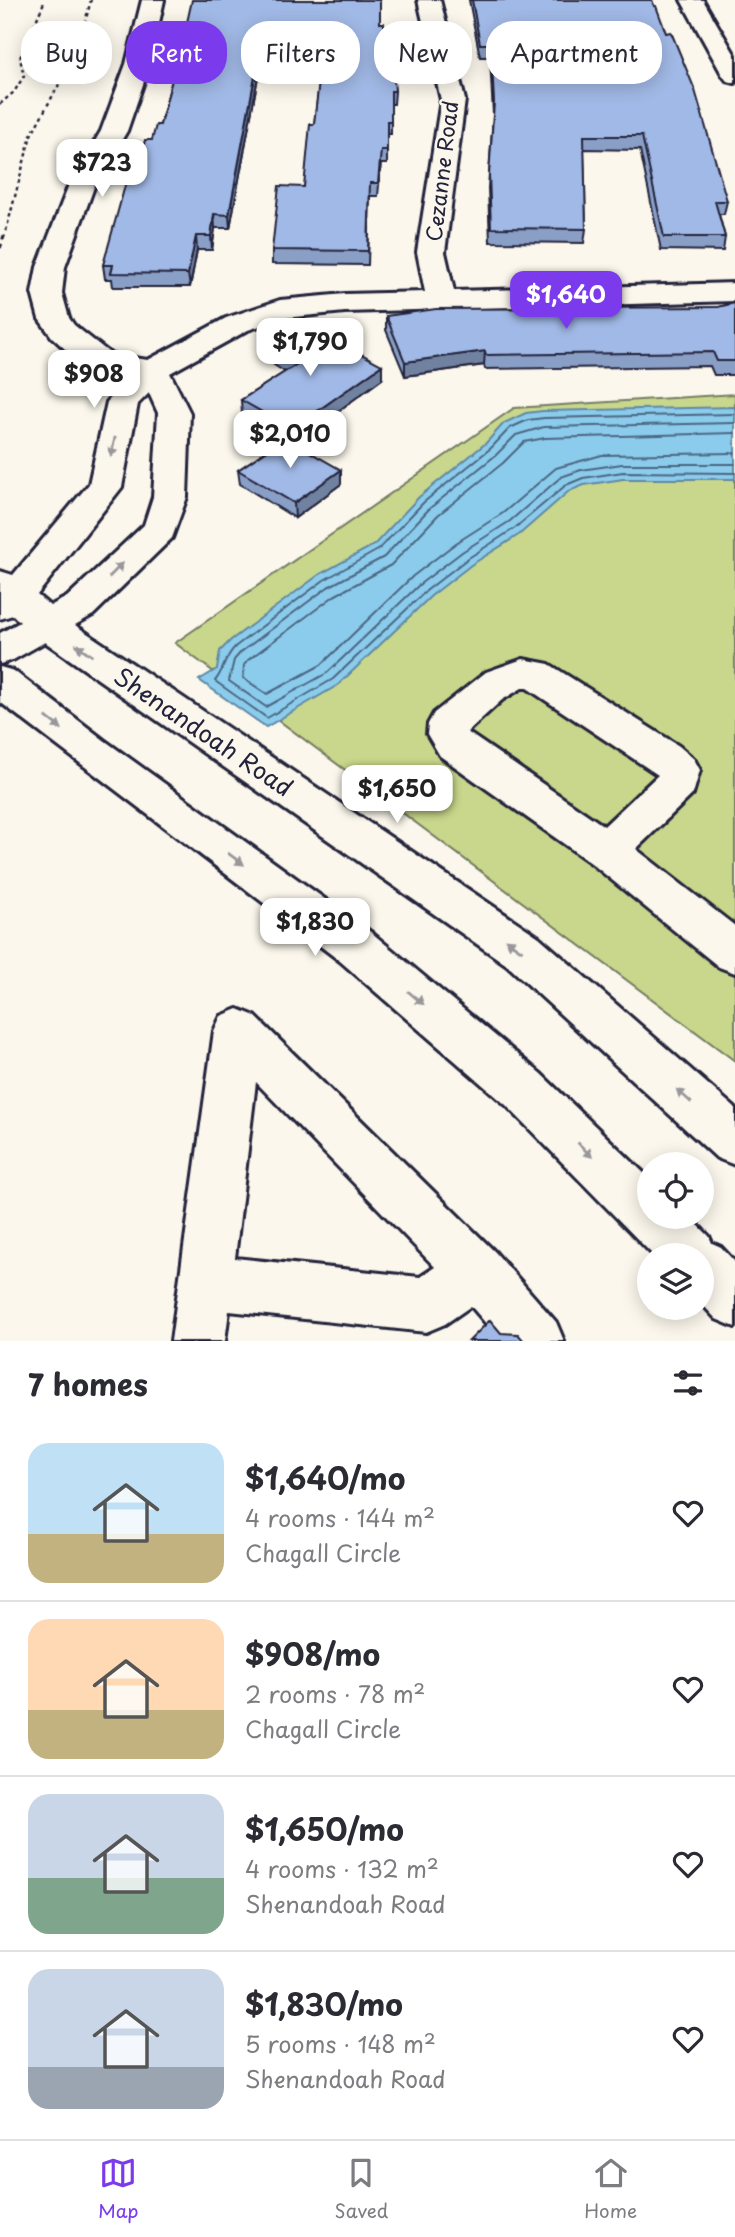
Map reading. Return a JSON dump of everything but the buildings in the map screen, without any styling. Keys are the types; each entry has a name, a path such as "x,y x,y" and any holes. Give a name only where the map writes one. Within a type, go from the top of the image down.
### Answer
{"street":[{"path":"153,0 138,64 114,131 81,187 51,267 47,293 54,319 63,331 88,353 104,363 153,370"},
{"name":"Cezanne Road","path":"429,0 453,100 431,252 442,301"},
{"path":"692,0 735,76"},
{"path":"5,595 105,487 123,402 153,370 218,333 280,309 345,303 735,292"},
{"path":"0,650 80,606 160,530 170,497 174,413 153,370"},
{"name":"Shenandoah Road","path":"5,595 523,951 735,1141"},
{"path":"606,850 678,782 680,770 666,757 535,674 522,671 508,676 448,724 447,734 454,745 606,850 735,953"},
{"path":"0,681 90,751 356,947 523,1089 637,1202"},
{"path":"198,1341 238,1031 476,1271 537,1341"},
{"path":"664,1229 678,1243"},
{"path":"206,1282 426,1306 476,1271"},
{"path":"714,1278 735,1300"}],"path":[{"path":"0,104 14,92 24,76 20,58 45,0"},
{"path":"0,248 8,228 27,147 69,70 79,47 85,10 92,0"}],"green space":[{"path":"735,394 735,1061 175,643 514,408"}],"water":[{"path":"735,407 735,479 623,479 584,485 569,491 520,534 471,565 431,596 338,685 266,727 199,680 217,669 220,651 231,640 320,574 374,545 419,497 486,443 504,423 526,413 543,411"}]}
